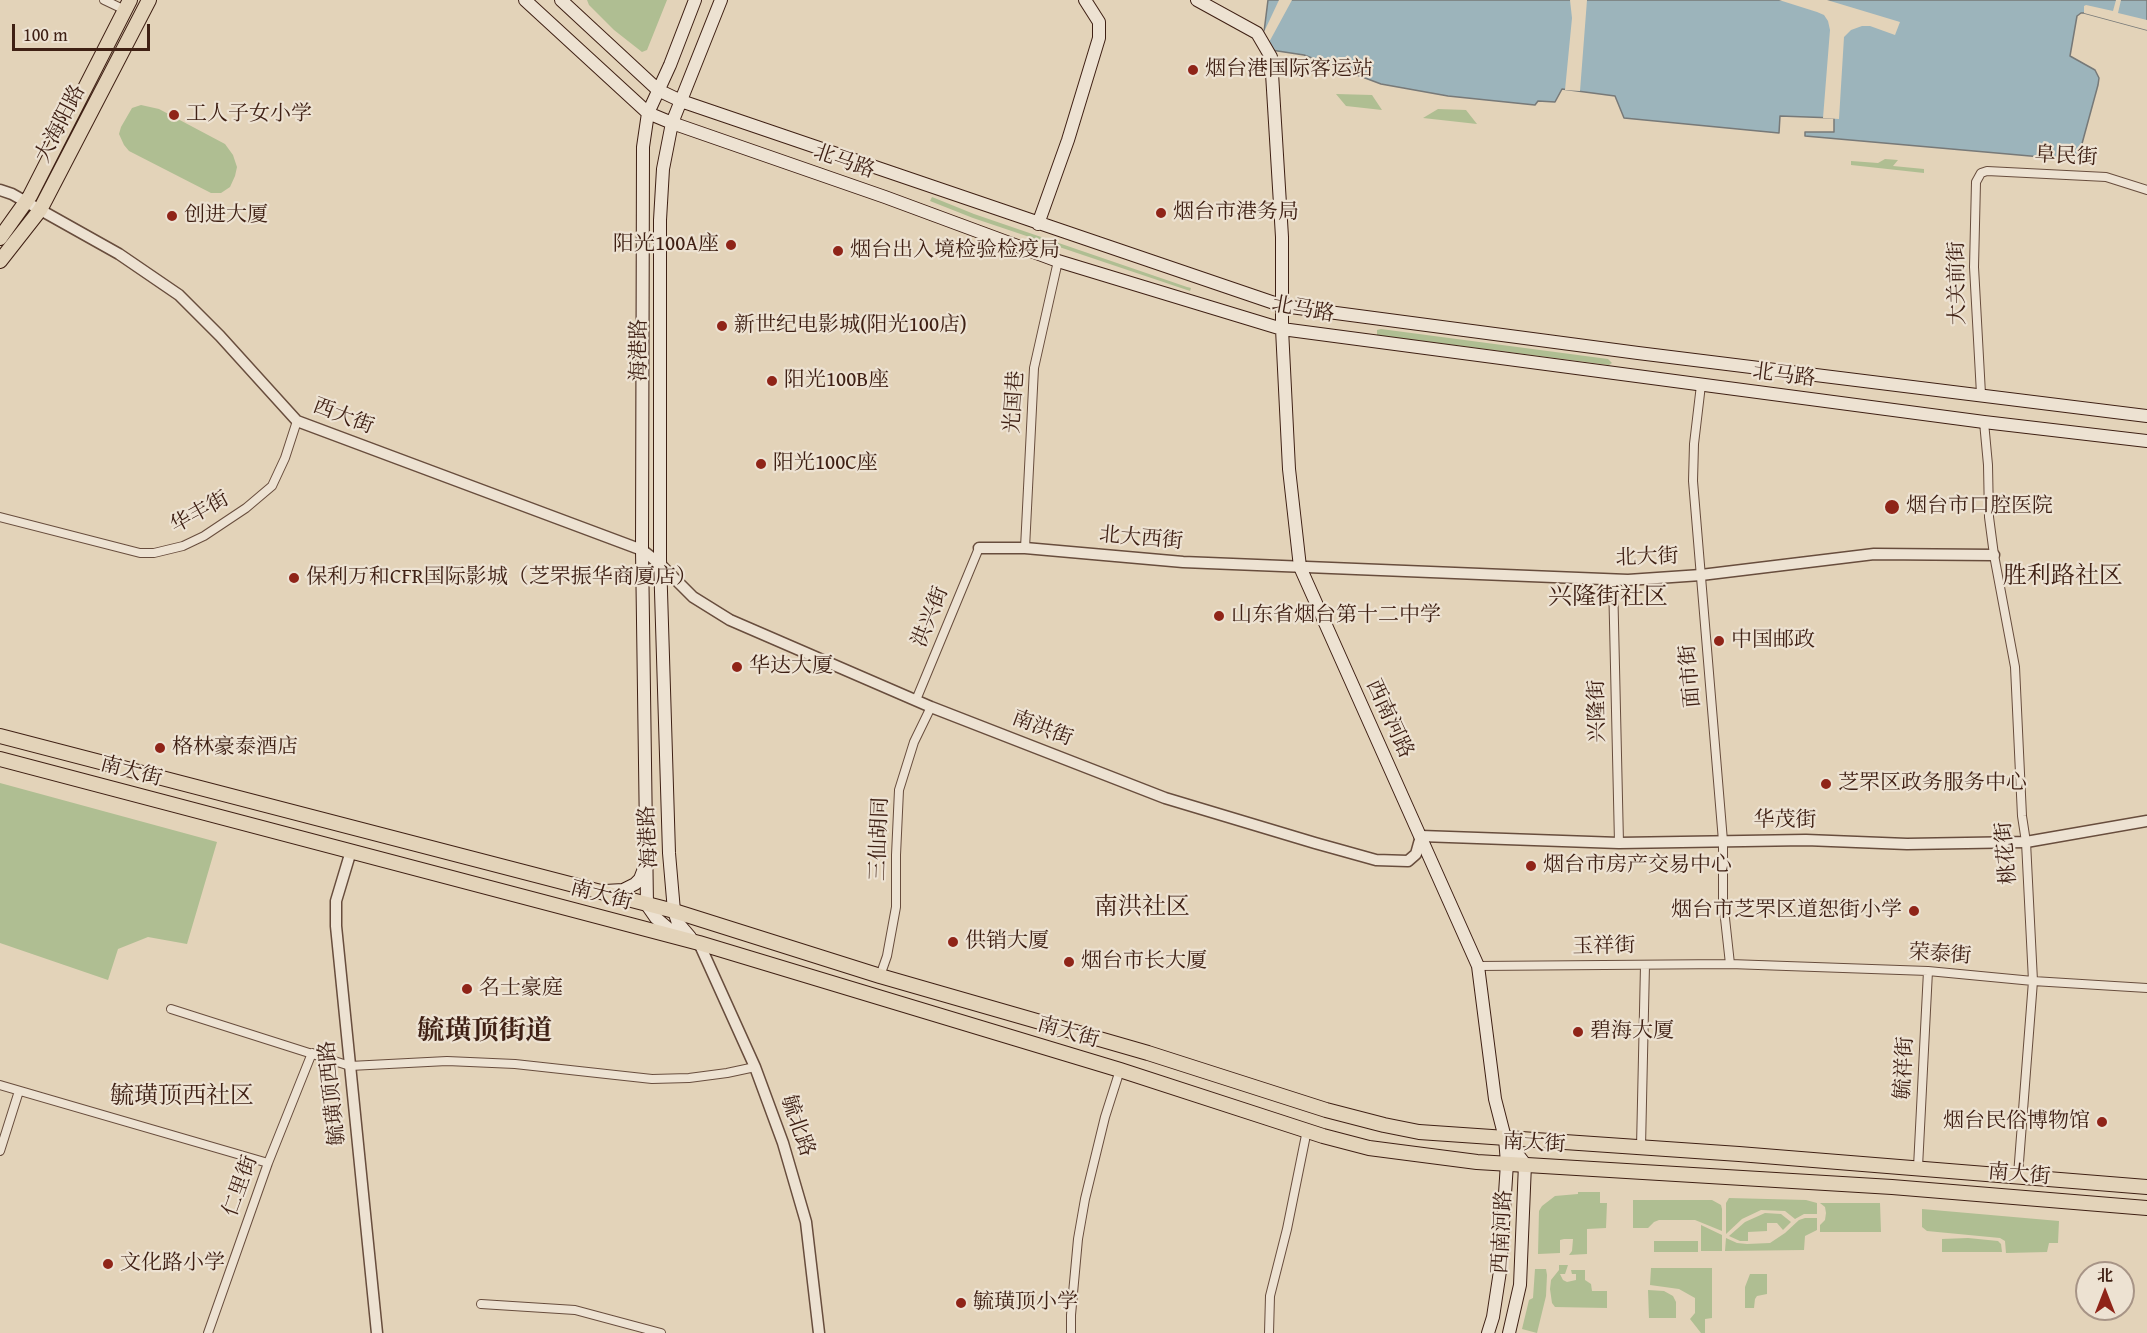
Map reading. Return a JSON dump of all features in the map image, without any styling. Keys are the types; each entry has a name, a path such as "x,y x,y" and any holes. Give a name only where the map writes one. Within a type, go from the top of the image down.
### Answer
{"main road":[{"name":"大海阳路","path":"0,261 40,210 149,0"},
{"name":"北马路","path":"525,0 648,112 672,123 885,197 1058,261 1282,329 1984,422 2147,441"},
{"name":"北马路","path":"561,0 658,90 681,101 1283,306 2147,416"},
{"name":"海港路","path":"647,905 642,550 644,147 648,112 695,0"},
{"name":"海港路","path":"699,943 685,933 674,911 669,853 660,564 660,235 663,168 672,123 721,0"},
{"path":"1038,224 1068,140 1099,38 1099,22 1085,0"},
{"name":"西南河路","path":"1197,0 1257,33 1272,57 1282,237 1282,329 1289,469 1300,567 1478,966 1495,1099 1505,1138 1507,1163 1500,1271 1493,1317 1488,1333"},
{"name":"大海阳路","path":"0,238 26,202 127,5"},
{"name":"南大街","path":"0,736 674,911 880,976 1148,1053 1349,1116 1419,1132 1918,1167 2147,1187"},
{"name":"南大街","path":"0,759 699,943 1370,1148 1478,1162 1892,1186 2147,1208"},
{"path":"598,892 623,890 635,884 643,873 646,862"},
{"path":"647,905 656,918 670,930 699,943"},
{"name":"西南河路","path":"1505,1138 1525,1164 1520,1285 1509,1333"}],"street":[{"path":"104,0 127,5"},
{"name":"阜民街","path":"1981,173 1987,171 2106,177 2147,190"},
{"name":"大关前街","path":"1981,173 1976,182 1974,267 1981,394"},
{"name":"西大街","path":"0,190 12,194 119,254 179,295 220,336 297,421 642,550 660,564"},
{"name":"光国巷","path":"1025,548 1034,368 1058,261"},
{"name":"面市街","path":"1701,385 1694,444 1693,481 1723,841 1723,900 1730,964"},
{"name":"华丰街","path":"0,517 140,553 154,553 183,546 204,536 246,508 272,486 285,458 297,421"},
{"name":"桃花街","path":"1984,422 1989,517 2015,667 2033,981 2018,1175"},
{"name":"北大西街","path":"979,548 1025,548 1183,562 1300,567"},
{"name":"洪兴街","path":"916,700 979,548"},
{"name":"北大街","path":"1300,567 1613,579 1701,575 1874,554 1994,555"},
{"name":"南洪街","path":"660,564 693,597 730,620 931,707 1165,798 1376,860 1408,861 1416,854 1421,836"},
{"name":"兴隆街","path":"1613,579 1619,843"},
{"name":"三仙胡同","path":"880,976 887,956 896,908 899,790 914,742 931,707"},
{"name":"华茂街","path":"1421,836 1619,843 1806,840 1907,844 2026,842 2147,821"},
{"name":"毓璜顶西路","path":"351,851 336,901 336,926 377,1333"},
{"name":"毓北路","path":"699,943 755,1067 783,1143 806,1222 819,1333"},
{"name":"玉祥街","path":"1478,966 1730,964"},
{"name":"荣泰街","path":"1730,964 1928,971 2033,981 2147,988"},
{"path":"1641,1148 1644,965"},
{"name":"毓祥街","path":"1918,1167 1928,971"},
{"path":"171,1009 350,1066 447,1061 515,1064 652,1079 689,1078 755,1067"},
{"name":"仁里街","path":"208,1333 268,1163 312,1053"},
{"path":"1071,1333 1078,1239 1089,1175 1120,1070"},
{"path":"0,1085 268,1163"},
{"path":"0,1151 19,1091"},
{"path":"1269,1333 1270,1296 1287,1230 1307,1130"},
{"path":"481,1304 575,1310 660,1333"}],"green space":[{"path":"587,0 667,0 647,50 642,52 614,30 589,5"},
{"path":"1336,94 1372,95 1382,110 1346,106"},
{"path":"141,105 159,109 225,144 233,155 237,167 230,187 221,193 211,193 129,151 119,134 132,108"},
{"path":"1438,109 1466,110 1477,124 1423,118"},
{"path":"1885,159 1898,160 1893,166 1924,169 1924,173 1851,165 1851,161 1878,163"},
{"path":"932,197 974,214 1191,288 1190,291 973,218 930,201"},
{"path":"1377,330 1608,359 1612,363 1609,365 1377,335"},
{"path":"0,783 217,842 187,944 148,937 118,949 108,980 0,943"},
{"path":"1578,1192 1600,1192 1600,1203 1607,1203 1606,1228 1587,1229 1587,1254 1569,1255 1572,1251 1573,1239 1564,1239 1560,1240 1560,1253 1538,1254 1539,1211 1542,1206 1555,1196 1578,1194"},
{"path":"1729,1198 1806,1200 1817,1203 1817,1214 1804,1214 1795,1219 1785,1211 1761,1210 1742,1219 1726,1234 1726,1203"},
{"path":"1633,1200 1712,1200 1721,1205 1722,1231 1695,1220 1659,1220 1648,1228 1633,1228"},
{"path":"1820,1203 1880,1203 1881,1232 1820,1232 1820,1225 1825,1220 1826,1213 1825,1207"},
{"path":"1922,1209 2059,1221 2058,1243 2049,1243 2047,1252 2006,1253 2005,1241 2000,1238 1927,1231 1922,1227"},
{"path":"1765,1213 1781,1214 1791,1222 1783,1230 1777,1223 1767,1223 1767,1231 1748,1232 1748,1241 1740,1241 1729,1236 1745,1222"},
{"path":"1817,1218 1817,1230 1805,1236 1804,1250 1725,1251 1726,1238 1737,1243 1770,1243 1799,1220"},
{"path":"1701,1225 1722,1235 1722,1251 1701,1251"},
{"path":"1968,1238 1998,1241 2002,1252 1942,1252 1942,1239"},
{"path":"1654,1241 1698,1241 1698,1252 1654,1252"},
{"path":"1559,1265 1568,1265 1565,1274 1560,1274 1567,1282 1576,1280 1576,1274 1572,1274 1571,1270 1585,1270 1585,1280 1591,1284 1592,1291 1607,1291 1607,1308 1555,1307 1552,1303 1550,1289 1551,1280 1559,1270"},
{"path":"1651,1268 1712,1268 1712,1318 1705,1319 1705,1333 1701,1333 1690,1319 1695,1313 1695,1298 1679,1289 1650,1285"},
{"path":"1535,1269 1546,1269 1547,1275 1546,1296 1537,1333 1522,1329 1529,1300 1533,1298"},
{"path":"1750,1274 1767,1274 1767,1294 1757,1296 1754,1308 1745,1308 1745,1287"},
{"path":"1648,1290 1664,1291 1673,1296 1676,1302 1676,1318 1649,1318"}],"water":[{"path":"1268,0 2147,0 2147,30 2084,13 2077,16 2070,56 2095,70 2099,78 2080,151 2076,157 2064,159 1805,136 1805,132 1834,132 1834,118 1780,116 1779,133 1624,118 1615,96 1562,89 1555,102 1538,101 1535,105 1448,96 1381,84 1304,55 1271,50 1264,32"}],"pier":[{"path":"1279,0 1292,0 1267,46 1264,32"},
{"path":"1570,0 1587,0 1580,91 1565,90 1572,18"},
{"path":"1779,0 1827,0 1900,22 1895,35 1870,26 1862,26 1851,30 1844,37 1839,119 1823,118 1830,30 1828,21 1824,15 1817,12"},
{"path":"2116,0 2121,0 2118,13 2147,20 2147,30 2084,13 2086,5 2113,11"}],"place":[{"name":"烟台港国际客运站","path":"1193,70"},
{"name":"工人子女小学","path":"174,115"},
{"name":"烟台市港务局","path":"1161,213"},
{"name":"创进大厦","path":"172,216"},
{"name":"阳光100A座","path":"731,245"},
{"name":"烟台出入境检验检疫局","path":"838,251"},
{"name":"新世纪电影城(阳光100店)","path":"722,326"},
{"name":"阳光100B座","path":"772,381"},
{"name":"阳光100C座","path":"761,464"},
{"name":"烟台市口腔医院","path":"1892,507"},
{"name":"保利万和CFR国际影城（芝罘振华商厦店）","path":"294,578"},
{"name":"山东省烟台第十二中学","path":"1219,616"},
{"name":"中国邮政","path":"1719,641"},
{"name":"华达大厦","path":"737,667"},
{"name":"格林豪泰酒店","path":"160,748"},
{"name":"芝罘区政务服务中心","path":"1826,784"},
{"name":"烟台市房产交易中心","path":"1531,866"},
{"name":"烟台市芝罘区道恕街小学","path":"1914,911"},
{"name":"供销大厦","path":"953,942"},
{"name":"烟台市长大厦","path":"1069,962"},
{"name":"名士豪庭","path":"467,989"},
{"name":"碧海大厦","path":"1578,1032"},
{"name":"烟台民俗博物馆","path":"2102,1122"},
{"name":"文化路小学","path":"108,1264"},
{"name":"毓璜顶小学","path":"961,1303"}],"district":[{"name":"胜利路社区","path":"2063,577"},
{"name":"兴隆街社区","path":"1608,598"},
{"name":"南洪社区","path":"1142,908"},
{"name":"毓璜顶街道","path":"485,1032"},
{"name":"毓璜顶西社区","path":"182,1097"}]}
